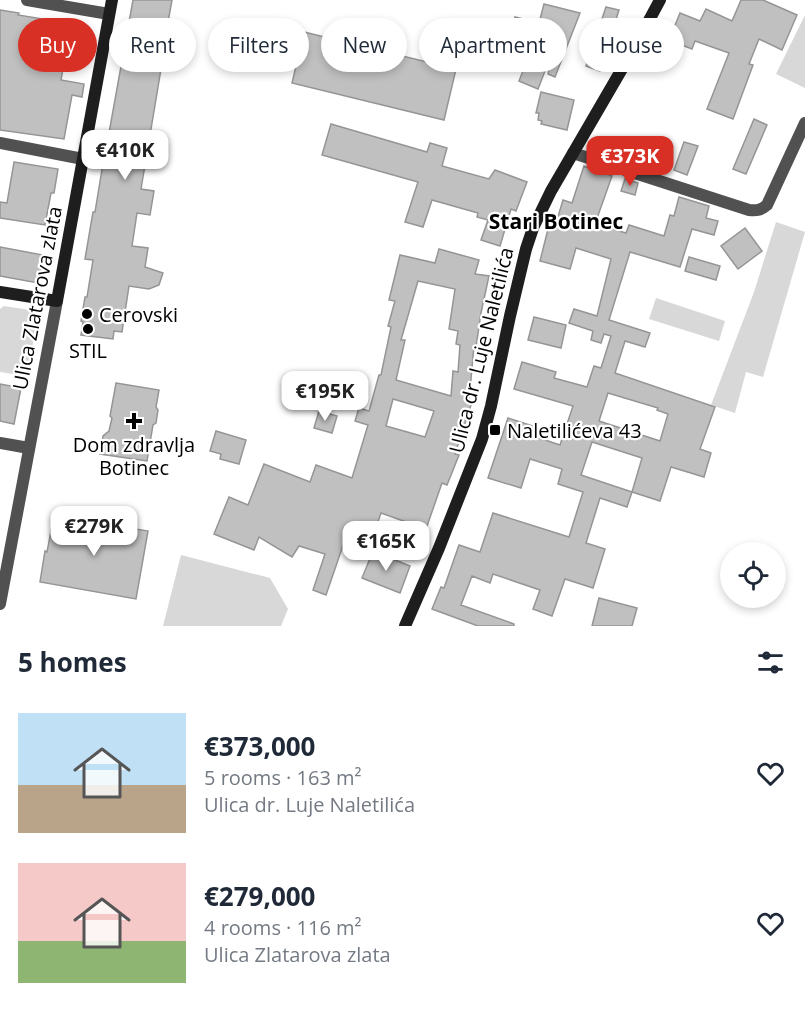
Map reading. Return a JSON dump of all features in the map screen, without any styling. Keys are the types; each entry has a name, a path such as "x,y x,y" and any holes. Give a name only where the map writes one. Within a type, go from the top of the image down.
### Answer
{"street":[{"path":"27,0 109,14"},
{"name":"Ulica Zlatarova zlata","path":"0,604 112,0"},
{"name":"Ulica dr. Luje Naletilića","path":"405,626 482,439 526,249 533,228 545,201 660,0"},
{"path":"573,153 757,211 767,205 805,123"},
{"path":"0,143 83,159"},
{"path":"0,292 57,301"},
{"path":"0,443 29,448"}],"shaded area":[{"path":"805,15 805,88 776,74"},
{"path":"776,222 805,232 763,377 746,372 735,413 711,405 754,292"},
{"path":"656,298 725,321 719,341 649,319"},
{"path":"4,306 30,310 39,315 26,376 0,372 0,309"},
{"path":"181,555 270,578 288,609 281,626 163,626"}],"building":[{"path":"133,0 172,0 169,18 130,18"},
{"path":"741,0 763,0 797,15 782,50 759,39 749,64 753,65 733,119 707,109 729,53 695,41 692,49 684,46 684,18 678,18 680,13 700,21 706,9 732,21"},
{"path":"544,4 580,13 567,46 567,18 540,18"},
{"path":"606,7 619,10 617,18 602,18"},
{"path":"0,10 37,18 18,18 18,72 62,72 61,80 84,84 82,97 72,95 64,139 0,130"},
{"path":"309,33 321,36 321,72 407,72 407,57 419,60 419,72 455,72 444,120 292,83 295,72 309,72"},
{"path":"120,72 160,72 141,189 154,191 150,215 137,213 132,246 148,248 145,267 163,273 159,285 149,289 129,286 122,332 114,331 113,339 81,335 83,322 81,321 93,260 85,259"},
{"path":"522,72 545,72 538,89 519,81"},
{"path":"548,72 557,72 555,77 548,74"},
{"path":"541,92 574,100 567,130 541,124 542,121 538,120 539,113 536,113"},
{"path":"754,119 767,125 746,174 733,169"},
{"path":"331,124 427,152 430,143 447,148 442,166 489,179 495,170 527,182 516,211 511,209 500,246 481,240 488,220 477,217 478,213 432,200 423,227 405,222 418,182 322,155"},
{"path":"684,142 698,146 687,175 674,170"},
{"path":"14,162 58,169 45,225 0,218 0,202 7,203"},
{"path":"584,166 612,176 595,224 626,233 629,225 664,236 670,215 674,216 679,197 709,206 706,218 718,221 714,235 692,229 680,267 630,252 609,320 650,333 645,347 625,341 615,373 715,407 700,449 711,453 704,477 671,467 660,501 632,492 627,507 600,498 586,543 605,549 593,588 565,579 552,616 533,609 540,590 493,574 490,583 472,576 461,605 514,624 514,626 478,626 432,609 441,587 444,588 459,545 480,552 493,513 569,537 583,492 558,484 562,469 530,459 521,488 488,478 508,418 539,428 536,437 560,445 573,406 514,389 522,362 556,372 554,378 587,387 594,366 601,368 611,336 604,334 601,343 591,340 593,331 569,323 574,309 597,316 611,259 576,248 570,269 540,261 548,229 554,230 563,200 572,203","holes":["608,393 658,408 657,410 668,414 660,441 599,421","592,442 642,458 632,492 581,475"]},
{"path":"625,179 638,183 635,195 621,191"},
{"path":"745,228 762,251 738,269 721,246"},
{"path":"0,247 43,255 38,283 0,276"},
{"path":"439,249 479,260 475,274 489,276 476,347 474,346 469,401 472,402 455,454 459,455 447,485 442,483 426,529 381,513 372,539 348,531 326,595 313,590 325,554 299,546 292,557 259,537 254,550 214,534 229,497 248,505 264,464 310,482 316,465 352,478 368,425 355,421 359,408 369,411 379,375 381,375 391,327 388,326 395,301 389,300 400,255 435,263","holes":["418,281 455,289 449,329 458,331 456,344 460,345 458,372 453,371 451,396 396,380 405,340 401,340","393,399 434,411 425,437 386,426"]},
{"path":"689,257 720,266 716,280 685,271"},
{"path":"534,317 566,325 561,348 528,340"},
{"name":"Dom zdravlja Botinec","path":"116,383 159,390 156,423 153,425 147,461 100,454 103,436 109,431 112,418 110,416"},
{"path":"0,384 21,388 14,424 0,421"},
{"path":"319,411 337,416 332,433 314,428"},
{"path":"216,431 246,440 239,464 220,459 221,454 210,451"},
{"path":"54,515 148,531 136,599 40,582"},
{"path":"373,551 410,566 400,593 362,578"},
{"path":"599,598 637,608 632,626 592,626"}],"place":[{"name":"Cerovski","path":"87,314"},
{"name":"STIL","path":"88,329"},
{"name":"Dom zdravlja Botinec","path":"134,421"},
{"name":"Naletilićeva 43","path":"495,430"}],"district":[{"name":"Stari Botinec","path":"556,221"}]}
